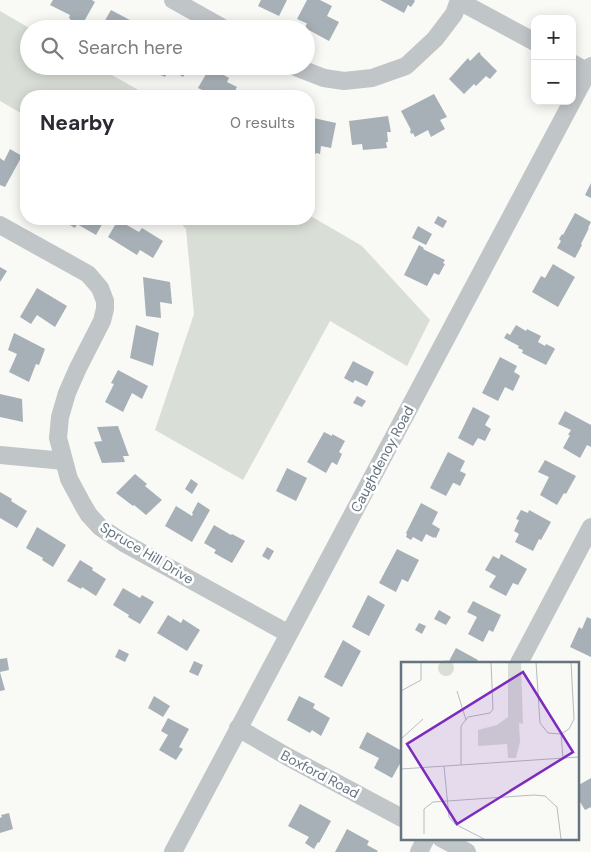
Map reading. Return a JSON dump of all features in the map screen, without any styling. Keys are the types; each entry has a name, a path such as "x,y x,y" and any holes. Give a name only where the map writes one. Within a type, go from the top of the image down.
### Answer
{"street":[{"path":"173,0 209,20"},
{"path":"315,75 344,81 372,78 406,66 435,39 454,14 459,0 531,40"},
{"path":"576,64 590,69"},
{"name":"Caughdenoy Road","path":"173,852 590,69"},
{"name":"Spruce Hill Drive","path":"0,225 88,274 100,288 105,301 102,321 67,393 60,417 58,438 69,480 89,515 100,527 124,543 289,634"},
{"path":"0,455 64,461"},
{"path":"520,662 591,527"},
{"name":"Boxford Road","path":"238,728 401,817"},
{"path":"419,852 425,840"},
{"path":"445,840 467,852"}],"shaded area":[{"path":"0,11 20,23 20,75 112,75 138,90 20,90 20,113 0,101"},
{"path":"315,219 362,246 430,320 407,366 330,321 243,480 155,430 194,314 186,229 182,225 315,225"}],"building":[{"path":"53,0 92,0 95,2 85,20 71,20 69,18 70,15 50,5"},
{"path":"261,0 287,0 279,16 258,6"},
{"path":"307,0 320,0 332,6 327,16 339,22 329,41 315,33 315,20 297,19"},
{"path":"380,0 415,1 411,7 408,5 404,13"},
{"path":"111,10 130,20 105,20"},
{"path":"479,52 497,71 490,79 486,76 464,94 449,79 468,58 470,61"},
{"path":"205,75 224,75 229,78 227,82 237,87 235,90 202,90 198,88"},
{"path":"434,94 447,117 440,120 445,129 431,137 428,130 415,137 413,133 411,134 411,130 401,111"},
{"path":"388,116 391,132 387,132 387,148 363,150 362,144 352,145 349,121"},
{"path":"315,118 336,123 331,148 321,146 320,154 315,154"},
{"path":"10,149 20,155 20,160 5,187 0,185 0,158 4,161"},
{"path":"591,183 591,198 585,195"},
{"path":"575,213 591,222 575,258 557,248 561,241 559,239"},
{"path":"438,216 447,221 443,228 434,223"},
{"path":"79,225 102,225 96,235"},
{"path":"115,225 127,225 139,232 142,228 163,241 153,258 140,250 137,255 108,237"},
{"path":"418,226 432,234 426,245 412,238"},
{"path":"419,245 445,260 439,275 434,273 427,286 404,275"},
{"path":"553,264 575,277 558,307 532,292 541,276 545,278"},
{"path":"0,267 7,271 0,282"},
{"path":"143,277 170,282 172,304 160,302 161,318 146,316"},
{"path":"37,288 67,306 55,327 37,315 31,324 20,317"},
{"path":"136,325 159,333 153,366 130,358"},
{"path":"516,325 541,336 538,342 555,349 546,365 522,353 523,350 518,348 519,346 504,338 507,333 510,335"},
{"path":"14,333 45,349 39,365 36,364 29,382 9,372 17,354 8,350"},
{"path":"500,357 517,366 514,372 520,376 513,391 505,387 498,401 482,393"},
{"path":"353,361 374,372 367,386 355,380 353,383 344,378"},
{"path":"118,370 148,386 142,399 132,393 123,412 105,402 114,384 111,383"},
{"path":"0,394 22,399 23,422 0,417"},
{"path":"357,396 366,401 362,407 353,403"},
{"path":"473,407 490,416 485,425 491,429 485,441 478,438 473,446 458,438"},
{"path":"565,411 591,425 591,447 587,445 580,458 563,448 571,430 558,424"},
{"path":"118,426 129,456 123,456 125,462 102,463 94,442 102,441 97,427"},
{"path":"324,432 345,441 339,452 342,454 337,465 332,462 326,473 307,462"},
{"path":"448,452 465,461 460,471 466,474 460,486 453,483 446,496 430,488"},
{"path":"545,460 576,476 557,505 540,495 549,477 538,472"},
{"path":"287,468 307,478 296,501 276,491"},
{"path":"135,474 147,484 145,486 162,500 146,515 116,493"},
{"path":"191,479 198,484 192,494 185,489"},
{"path":"0,492 27,511 17,528 0,518"},
{"path":"198,502 210,510 192,542 165,526 176,506 192,516"},
{"path":"421,503 438,512 432,524 440,529 436,538 426,534 422,542 413,537 411,540 406,537 406,533"},
{"path":"521,510 528,513 529,510 551,522 533,551 515,542 519,534 514,531 519,520 516,519"},
{"path":"214,525 245,541 232,563 214,553 216,550 204,543"},
{"path":"37,527 66,545 53,567 42,560 43,558 26,548"},
{"path":"267,547 274,551 269,560 262,556"},
{"path":"397,549 419,560 408,582 402,579 396,592 379,583"},
{"path":"501,554 527,569 518,585 513,583 506,596 489,587 496,576 485,570 493,556 499,559"},
{"path":"80,560 106,579 96,596 82,587 81,589 67,581"},
{"path":"123,588 140,598 142,595 154,602 140,624 113,605"},
{"path":"368,595 385,605 369,636 352,627"},
{"path":"473,601 501,615 493,632 489,630 483,642 468,634 477,617 467,612"},
{"path":"439,610 451,617 446,625 434,619"},
{"path":"168,615 181,623 183,619 200,630 187,651 157,633"},
{"path":"587,617 591,619 591,657 570,647 579,627 582,629"},
{"path":"419,623 426,626 422,634 415,630"},
{"path":"343,640 361,651 342,687 324,677"},
{"path":"456,648 478,660 477,662 449,661"},
{"path":"119,649 129,654 125,662 115,657"},
{"path":"7,658 9,670 0,672 0,659"},
{"path":"194,661 203,665 198,676 189,672"},
{"path":"0,672 5,690 0,691"},
{"path":"154,696 170,706 163,717 148,708"},
{"path":"299,696 315,704 313,708 330,718 321,736 312,730 310,733 287,720"},
{"path":"168,718 189,729 179,747 183,749 176,760 159,750 168,735 161,731"},
{"path":"367,732 401,750 401,762 392,778 374,768 379,758 359,748"},
{"path":"591,778 591,807 585,810 578,799 578,785"},
{"path":"300,804 331,821 314,849 305,843 309,837 288,826"},
{"path":"9,813 13,829 0,833 1,815"},
{"path":"347,829 369,841 367,845 378,851 335,852"}]}
